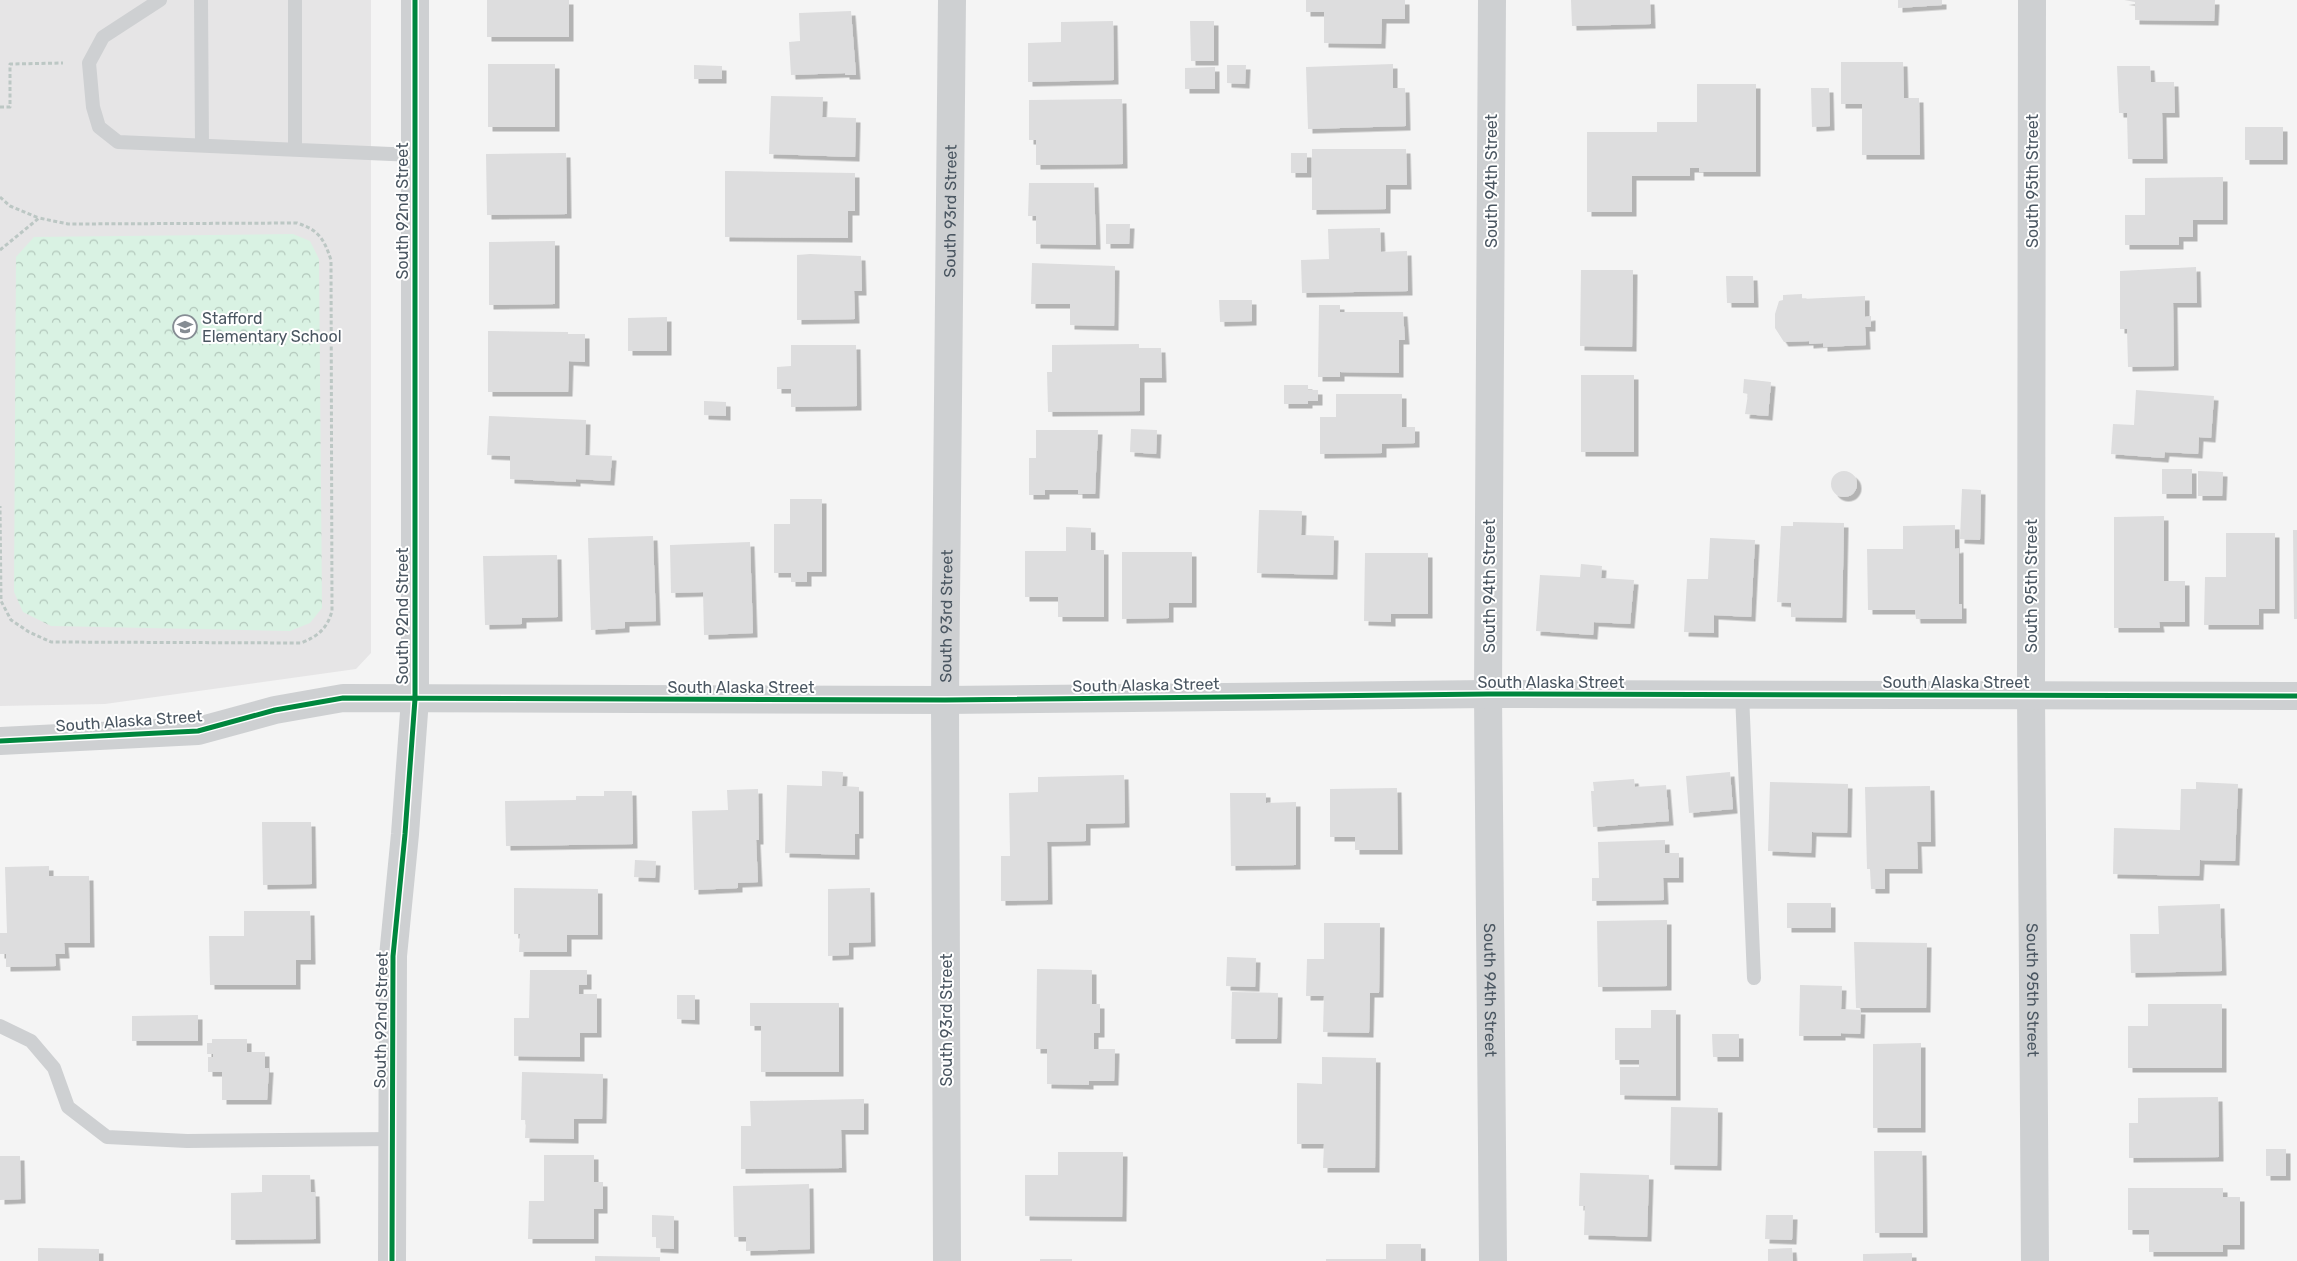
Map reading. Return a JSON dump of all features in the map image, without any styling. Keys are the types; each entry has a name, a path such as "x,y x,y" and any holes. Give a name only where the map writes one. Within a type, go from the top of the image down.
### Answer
{"street":[{"name":"South 92nd Street","path":"392,1261 393,956 406,834 415,699 415,0"},
{"name":"South 93rd Street","path":"947,1261 944,700 952,0"},
{"name":"South 94th Street","path":"1492,0 1488,694 1493,1261"},
{"name":"South 95th Street","path":"2032,0 2031,695 2036,1261"},
{"name":"South Alaska Street","path":"0,741 198,731 312,702 343,698 944,700 1488,694 2297,696"}],"lane":[{"path":"160,0 103,37 89,63 93,107 99,127 118,142 414,156"},
{"path":"201,0 202,145"},
{"path":"295,0 295,149"},
{"path":"1742,694 1754,978"},
{"path":"0,1026 30,1041 54,1068 68,1107 107,1137 187,1141 392,1139"}],"path":[{"path":"0,107 10,107 10,64 89,63"},
{"path":"0,197 10,206 39,218 68,224 297,223 310,227 324,240 331,260 332,611 329,624 316,637 301,643 51,642 29,632 11,620 0,601 0,506"},
{"path":"0,250 39,218"}],"shaded area":[{"name":"Stafford Elementary School","path":"0,0 371,0 371,653 356,669 105,704 0,706"}],"green space":[{"path":"293,234 310,241 319,259 322,608 310,623 290,631 51,626 23,612 14,592 16,257 34,237"}],"building":[{"path":"487,0 569,0 569,37 487,37"},
{"path":"1306,0 1405,0 1405,19 1382,19 1381,44 1324,43 1324,12 1306,12"},
{"path":"1571,0 1650,0 1651,24 1572,26"},
{"path":"1898,0 1942,0 1942,5 1898,8"},
{"path":"2124,0 2215,0 2214,21 2135,20 2135,2"},
{"path":"851,11 856,75 845,75 845,73 791,75 789,42 800,41 799,13"},
{"path":"1113,21 1114,80 1028,82 1028,43 1061,42 1061,22"},
{"path":"1190,21 1214,21 1214,61 1191,61"},
{"path":"1841,62 1903,62 1904,98 1919,98 1920,155 1862,155 1862,104 1841,104"},
{"path":"488,64 555,64 555,127 488,127"},
{"path":"1393,64 1393,88 1405,88 1406,126 1308,129 1306,67"},
{"path":"694,65 722,66 722,79 694,79"},
{"path":"1227,65 1246,65 1245,84 1227,83"},
{"path":"2117,66 2150,66 2151,82 2174,82 2175,113 2162,113 2163,159 2128,159 2127,113 2119,113"},
{"path":"1215,67 1215,89 1185,89 1185,68"},
{"path":"1697,84 1756,84 1756,172 1699,172 1699,168 1690,168 1690,176 1632,176 1632,212 1587,212 1587,132 1657,132 1657,122 1697,122"},
{"path":"1811,88 1829,88 1830,126 1812,127"},
{"path":"771,96 823,97 822,117 856,118 855,157 769,154"},
{"path":"1122,99 1123,164 1036,165 1036,140 1029,140 1029,100"},
{"path":"2245,127 2283,127 2283,160 2245,160"},
{"path":"1312,149 1406,149 1407,185 1386,185 1386,209 1312,210"},
{"path":"566,153 567,214 487,215 486,154"},
{"path":"1291,153 1307,153 1307,173 1291,173"},
{"path":"725,171 855,173 855,211 848,211 848,238 725,237"},
{"path":"2223,177 2223,220 2193,220 2193,237 2179,237 2179,245 2125,245 2125,215 2145,215 2145,178"},
{"path":"1029,183 1094,183 1096,245 1036,244 1036,216 1028,216"},
{"path":"1106,224 1130,224 1129,244 1106,244"},
{"path":"1380,228 1381,252 1407,251 1408,291 1302,293 1301,260 1329,259 1328,229"},
{"path":"555,241 555,304 489,305 489,242"},
{"path":"797,255 861,256 862,291 854,291 855,319 797,320"},
{"path":"1032,263 1115,266 1114,326 1070,325 1070,304 1031,304"},
{"path":"2196,267 2197,303 2173,303 2174,366 2128,367 2127,329 2120,329 2120,271"},
{"path":"1581,270 1633,270 1632,347 1580,346"},
{"path":"1726,276 1753,276 1754,303 1727,303"},
{"path":"1802,294 1802,299 1865,296 1865,317 1871,316 1871,327 1865,327 1866,345 1823,347 1823,343 1809,344 1809,341 1784,342 1775,328 1775,314 1779,301 1783,300 1783,295"},
{"path":"1219,300 1252,300 1252,321 1220,322"},
{"path":"1319,305 1340,305 1340,312 1403,312 1405,340 1399,340 1399,373 1340,372 1340,377 1318,377"},
{"path":"667,317 667,351 628,351 628,318"},
{"path":"488,331 585,334 585,362 569,361 568,392 488,392"},
{"path":"1139,344 1139,348 1161,348 1162,378 1140,378 1140,411 1048,412 1047,372 1052,372 1052,345"},
{"path":"791,345 856,345 857,406 791,407 791,389 777,389 777,367 791,366"},
{"path":"1581,375 1634,375 1634,452 1581,452"},
{"path":"1744,379 1771,382 1768,416 1745,414 1748,394 1743,393"},
{"path":"1284,385 1308,385 1308,390 1318,390 1318,401 1308,401 1308,404 1284,404"},
{"path":"2136,390 2214,396 2211,438 2199,437 2198,454 2165,452 2164,458 2111,454 2113,424 2134,425"},
{"path":"1336,394 1402,394 1402,427 1415,427 1415,443 1382,444 1382,453 1320,454 1320,417 1336,417"},
{"path":"704,401 726,402 726,416 704,415"},
{"path":"489,416 586,420 585,455 612,456 610,481 576,479 576,482 510,479 510,456 487,455"},
{"path":"1131,429 1157,430 1156,454 1130,452"},
{"path":"1036,430 1098,430 1095,494 1078,494 1078,490 1045,490 1045,495 1029,495 1029,458 1036,458"},
{"path":"2162,469 2192,469 2192,494 2162,494"},
{"path":"1844,471 1853,475 1857,484 1853,493 1844,497 1835,493 1831,484 1835,475"},
{"path":"2198,471 2223,472 2222,496 2198,496"},
{"path":"1962,489 1981,490 1980,540 1960,539"},
{"path":"790,499 822,499 822,572 807,572 807,582 791,582 791,573 774,573 774,524 790,524"},
{"path":"1259,510 1302,511 1301,535 1334,536 1333,575 1257,573"},
{"path":"2164,516 2164,581 2185,581 2185,622 2159,622 2160,628 2114,628 2114,517"},
{"path":"1793,522 1844,523 1842,618 1791,617 1791,603 1777,602 1781,526 1793,526"},
{"path":"1955,525 1955,549 1959,548 1959,604 1962,604 1962,619 1916,619 1915,610 1868,610 1867,549 1903,549 1903,526"},
{"path":"1066,527 1091,528 1091,550 1104,550 1104,617 1058,617 1058,597 1025,597 1025,551 1066,551"},
{"path":"2293,530 2297,530 2297,619 2294,619"},
{"path":"2226,533 2275,533 2275,609 2259,609 2259,625 2204,625 2205,577 2226,577"},
{"path":"653,536 656,621 625,622 625,628 591,630 588,538"},
{"path":"1710,538 1755,540 1751,617 1714,615 1714,633 1684,632 1687,579 1708,579"},
{"path":"750,542 753,633 704,635 703,592 671,593 670,545"},
{"path":"1122,552 1192,552 1192,603 1169,603 1169,618 1122,619"},
{"path":"1365,553 1428,553 1428,614 1391,614 1391,622 1364,621"},
{"path":"557,555 558,617 522,618 522,624 485,625 483,556"},
{"path":"1581,564 1602,566 1601,578 1634,580 1630,624 1594,622 1593,635 1536,631 1540,575 1580,577"},
{"path":"822,771 843,772 842,786 859,787 859,834 855,834 855,855 785,853 787,785 822,786"},
{"path":"1730,772 1733,809 1689,813 1686,776"},
{"path":"1124,775 1125,823 1086,824 1086,841 1047,842 1048,900 1001,901 1001,856 1010,856 1009,793 1038,792 1038,777"},
{"path":"1634,779 1635,787 1666,785 1669,821 1593,827 1591,791 1594,791 1593,782"},
{"path":"1770,782 1848,784 1847,833 1812,832 1811,853 1768,851"},
{"path":"2196,782 2238,784 2235,861 2200,860 2199,876 2113,874 2114,828 2180,830 2181,789 2196,789"},
{"path":"1930,786 1931,842 1917,842 1918,869 1885,869 1885,889 1871,889 1870,869 1867,869 1865,787"},
{"path":"1397,788 1398,850 1355,850 1355,837 1330,837 1330,789"},
{"path":"758,789 759,840 756,840 758,882 738,883 738,888 694,890 692,811 728,810 727,790"},
{"path":"604,791 632,791 633,844 506,846 505,801 576,800 576,796 604,796"},
{"path":"1230,793 1266,793 1266,803 1296,802 1296,865 1231,866"},
{"path":"262,822 311,822 312,884 263,885"},
{"path":"1665,840 1665,853 1679,853 1679,878 1663,878 1664,900 1592,901 1592,878 1599,878 1598,842"},
{"path":"635,860 656,861 655,878 634,877"},
{"path":"49,866 49,876 89,876 90,943 64,943 65,954 55,954 56,966 6,967 6,954 0,954 0,933 7,933 5,867"},
{"path":"514,888 598,889 598,935 567,935 567,952 519,952 520,934 514,934"},
{"path":"870,888 871,942 849,943 849,955 828,956 828,889"},
{"path":"1787,903 1831,903 1831,928 1787,928"},
{"path":"2220,904 2222,971 2131,973 2130,934 2159,934 2158,906"},
{"path":"244,911 310,911 311,960 296,960 296,985 210,985 209,936 244,936"},
{"path":"1667,920 1667,986 1598,987 1597,921"},
{"path":"1324,923 1380,923 1379,993 1370,993 1369,1033 1323,1032 1324,996 1306,996 1307,959 1324,959"},
{"path":"1854,942 1927,943 1926,1008 1856,1008"},
{"path":"1227,957 1256,958 1255,987 1226,986"},
{"path":"1037,969 1092,970 1092,1004 1100,1004 1100,1033 1094,1033 1094,1049 1115,1049 1114,1081 1089,1081 1089,1085 1047,1084 1047,1049 1036,1049"},
{"path":"530,970 587,970 587,985 579,985 579,994 597,994 597,1033 580,1033 580,1057 514,1056 514,1018 529,1018"},
{"path":"1800,985 1842,986 1841,1009 1861,1010 1860,1034 1841,1033 1841,1036 1799,1036"},
{"path":"1232,992 1278,993 1277,1039 1231,1039"},
{"path":"677,995 695,995 695,1020 677,1019"},
{"path":"750,1003 839,1003 839,1072 761,1072 761,1026 750,1026"},
{"path":"2148,1004 2222,1004 2222,1068 2128,1068 2128,1026 2148,1026"},
{"path":"1651,1010 1676,1010 1676,1096 1620,1095 1620,1067 1639,1067 1639,1060 1615,1060 1615,1028 1651,1028"},
{"path":"198,1015 198,1041 132,1041 132,1016"},
{"path":"1712,1034 1739,1034 1739,1057 1713,1057"},
{"path":"212,1039 247,1039 247,1052 265,1052 265,1068 269,1068 267,1100 222,1100 222,1072 208,1072 208,1057 213,1057 213,1054 207,1054 207,1043 212,1043"},
{"path":"1921,1043 1921,1128 1873,1128 1873,1044"},
{"path":"1322,1057 1376,1058 1375,1168 1323,1168 1324,1144 1297,1144 1297,1083 1322,1084"},
{"path":"522,1072 603,1074 602,1119 574,1119 574,1139 525,1138 526,1120 521,1120"},
{"path":"2218,1097 2219,1157 2129,1158 2129,1123 2138,1123 2138,1098"},
{"path":"864,1099 864,1130 841,1130 842,1168 741,1169 741,1126 751,1126 750,1101"},
{"path":"1671,1107 1718,1108 1717,1166 1670,1165"},
{"path":"2266,1149 2286,1149 2286,1176 2266,1176"},
{"path":"1874,1151 1922,1151 1923,1233 1875,1233"},
{"path":"1058,1152 1123,1152 1122,1217 1025,1216 1025,1175 1058,1175"},
{"path":"544,1155 594,1155 594,1182 603,1182 603,1209 594,1209 594,1239 528,1239 529,1201 544,1201"},
{"path":"0,1156 20,1156 21,1199 0,1200"},
{"path":"1580,1173 1649,1175 1647,1237 1584,1235 1585,1206 1579,1206"},
{"path":"262,1175 310,1175 311,1192 315,1192 316,1239 231,1240 231,1193 262,1192"},
{"path":"809,1184 810,1249 746,1251 746,1237 734,1237 733,1186"},
{"path":"2128,1188 2223,1188 2223,1197 2240,1197 2240,1245 2223,1245 2223,1252 2149,1252 2149,1230 2128,1230"},
{"path":"652,1215 674,1216 674,1249 656,1248 656,1237 652,1237"},
{"path":"1766,1215 1793,1215 1792,1240 1765,1239"},
{"path":"1386,1244 1421,1244 1421,1261 1326,1261 1326,1259 1386,1259"},
{"path":"38,1248 99,1249 99,1261 38,1261"},
{"path":"1792,1248 1793,1261 1768,1261 1768,1249"},
{"path":"1912,1253 1912,1261 1863,1261 1863,1254"},
{"path":"595,1256 660,1257 660,1261 595,1261"},
{"path":"1040,1259 1072,1259 1072,1261 1040,1261"}],"cycle path":[{"path":"392,1261 393,956 405,834 415,699 415,0"},
{"path":"0,741 198,731 275,710 343,698 945,700 1488,694 2297,696"}],"place":[{"name":"Stafford Elementary School","path":"185,327"}]}
